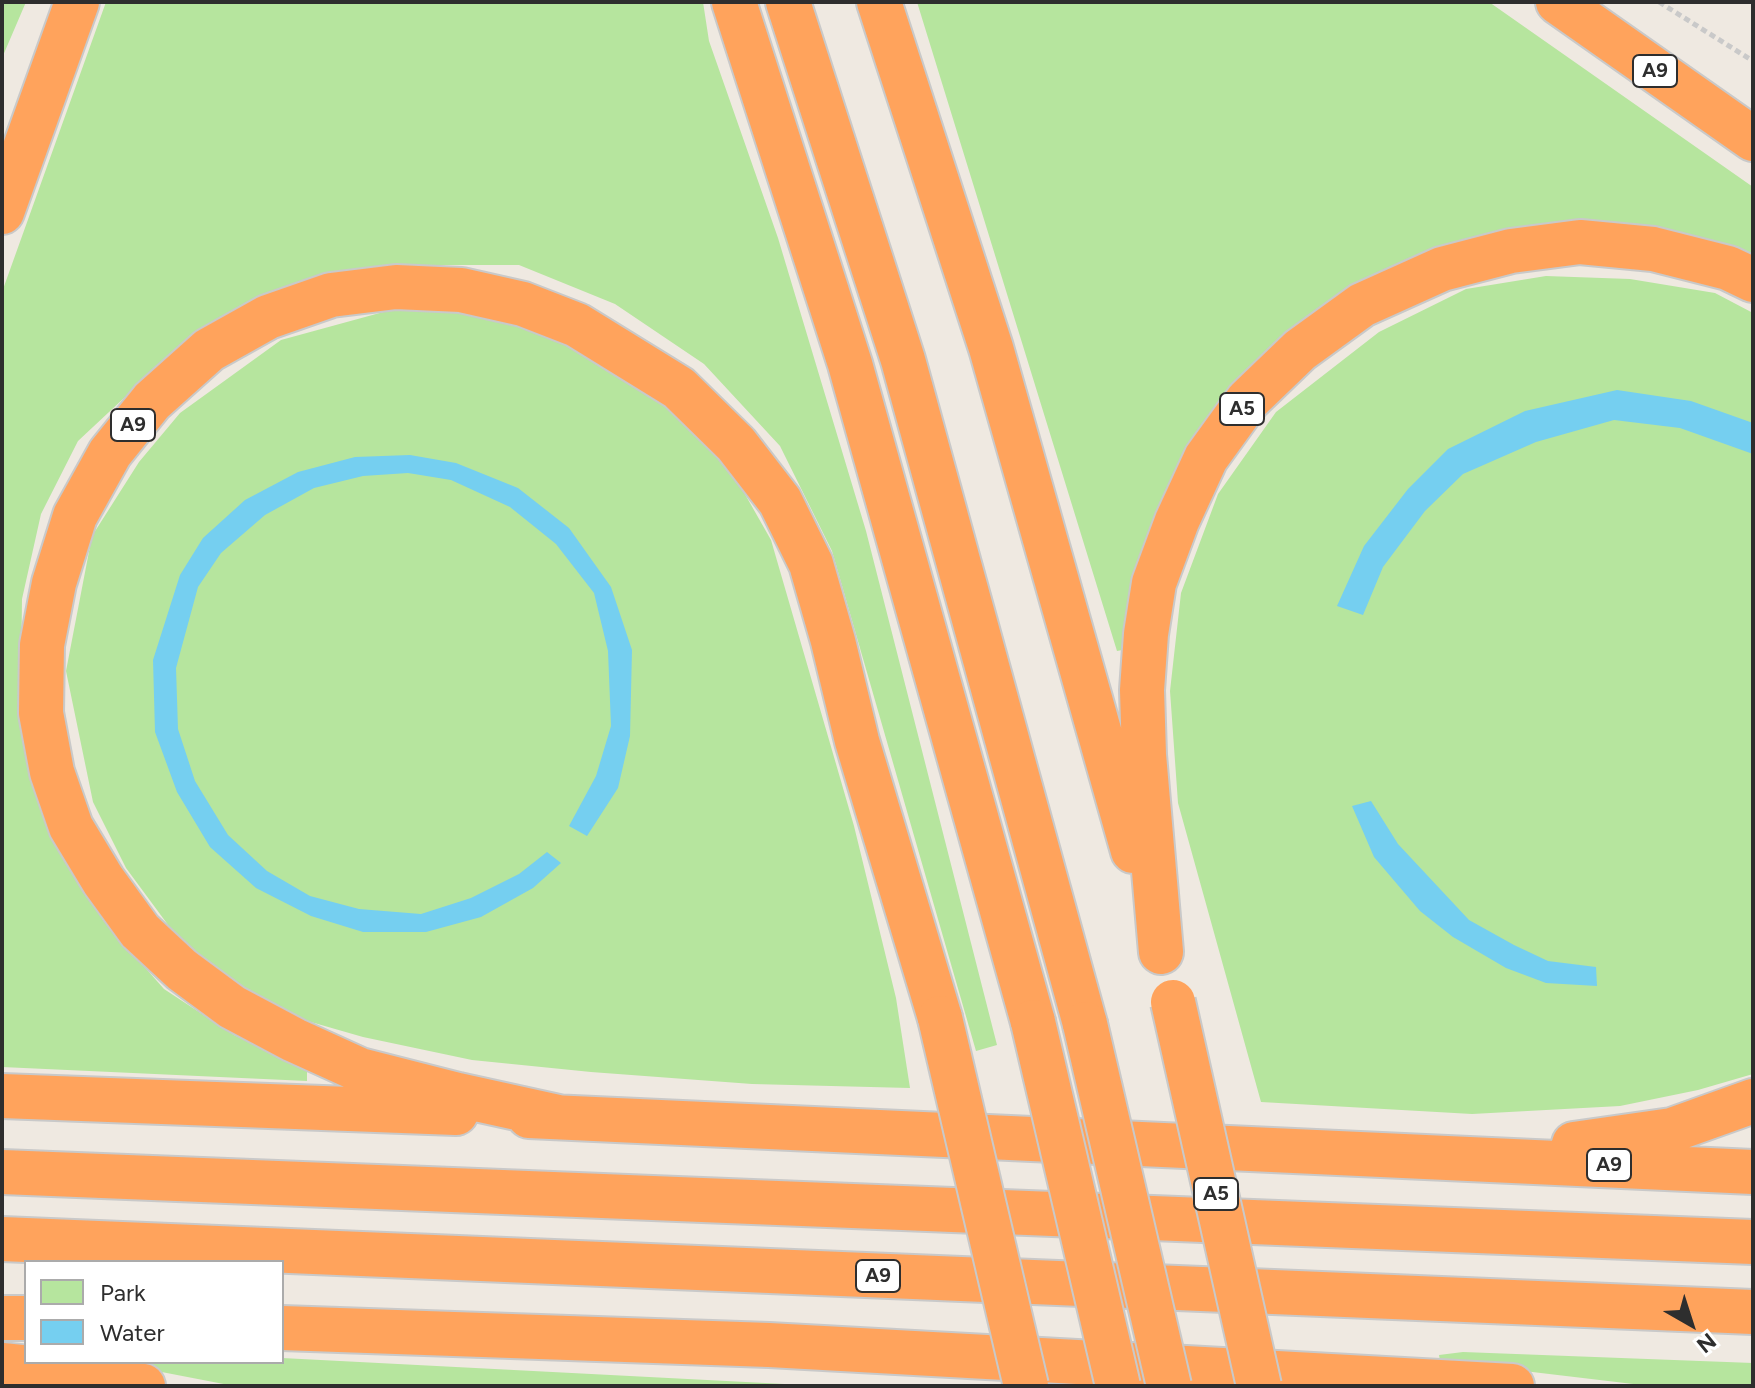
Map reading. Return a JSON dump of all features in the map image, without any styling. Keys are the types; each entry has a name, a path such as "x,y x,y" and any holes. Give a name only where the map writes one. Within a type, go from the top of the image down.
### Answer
{"highway":[{"path":"2,212 77,2"},
{"path":"734,2 850,364 1033,1022 1118,1386"},
{"path":"788,2 903,360 1085,1024 1169,1386"},
{"name":"A5","path":"879,2 991,348 1161,952 1259,1386"},
{"name":"A9","path":"1558,2 1753,139"},
{"path":"2,160 57,56"},
{"name":"A5","path":"1161,952 1142,690 1154,583 1177,521 1206,458 1248,400 1300,350 1362,305 1442,269 1511,251 1580,242 1653,249 1728,268 1753,280"},
{"name":"A9","path":"558,1117 360,1070 232,1007 182,970 140,931 103,880 71,827 52,772 41,713 42,645 54,583 75,516 110,453 152,401 209,350 268,317 331,295 396,287 461,290 523,304 577,325 679,388 736,444 780,501 811,564 857,741 940,1018 1026,1386"},
{"name":"A9","path":"2,1096 558,1117 1753,1172"},
{"path":"1466,1159 1672,1130 1753,1101"},
{"path":"2,1172 1753,1242"},
{"name":"A9","path":"2,1239 1753,1312"},
{"path":"2,1318 24,1318"},
{"path":"284,1328 769,1345 1512,1386"},
{"path":"2,1365 143,1386"}],"path":[{"path":"1659,2 1753,61"}],"green space":[{"path":"2,2 26,2 2,58"},
{"path":"106,2 703,2 709,41 778,238 866,531 997,1045 976,1051 832,551 780,446 704,364 615,304 519,265 409,265 339,275 139,384 78,441 41,514 22,599 21,676 59,844 103,920 164,989 234,1035 307,1069 307,1081 2,1067 2,292"},
{"path":"917,2 1489,2 1753,187 1753,265 1630,235 1292,337 1128,649 1117,651"},
{"path":"1546,276 1630,279 1715,293 1753,313 1753,1074 1698,1090 1620,1106 1472,1114 1261,1102 1178,803 1170,691 1181,593 1218,494 1276,412 1379,332 1466,289"},
{"path":"488,310 576,337 717,445 771,540 854,826 896,998 910,1088 752,1084 591,1072 472,1060 363,1037 283,1014 232,982 174,933 126,868 93,802 66,671 92,536 139,462 180,413 281,340 387,311"},
{"path":"1463,1352 1753,1363 1753,1386 1650,1386 1440,1361 1439,1355"},
{"path":"284,1358 823,1386 234,1386 120,1364 284,1364"}],"water":[{"path":"1617,390 1691,401 1753,423 1753,454 1680,428 1614,420 1536,442 1463,474 1425,511 1383,567 1363,615 1337,606 1364,546 1408,489 1448,449 1525,411"},
{"path":"410,455 456,463 518,488 569,528 611,587 632,650 630,736 618,788 587,836 569,826 596,776 611,726 608,651 594,593 556,544 510,507 451,480 408,473 363,476 314,488 265,515 221,553 198,587 176,668 178,729 195,781 228,835 267,871 310,896 359,909 421,914 471,898 519,874 547,852 561,863 533,888 481,917 426,932 363,932 311,916 256,888 210,847 177,792 155,732 153,660 180,575 203,538 245,500 298,472 355,457"},
{"path":"1371,801 1398,844 1469,920 1548,961 1596,967 1597,986 1546,983 1506,968 1453,937 1420,911 1374,857 1352,806"}]}
